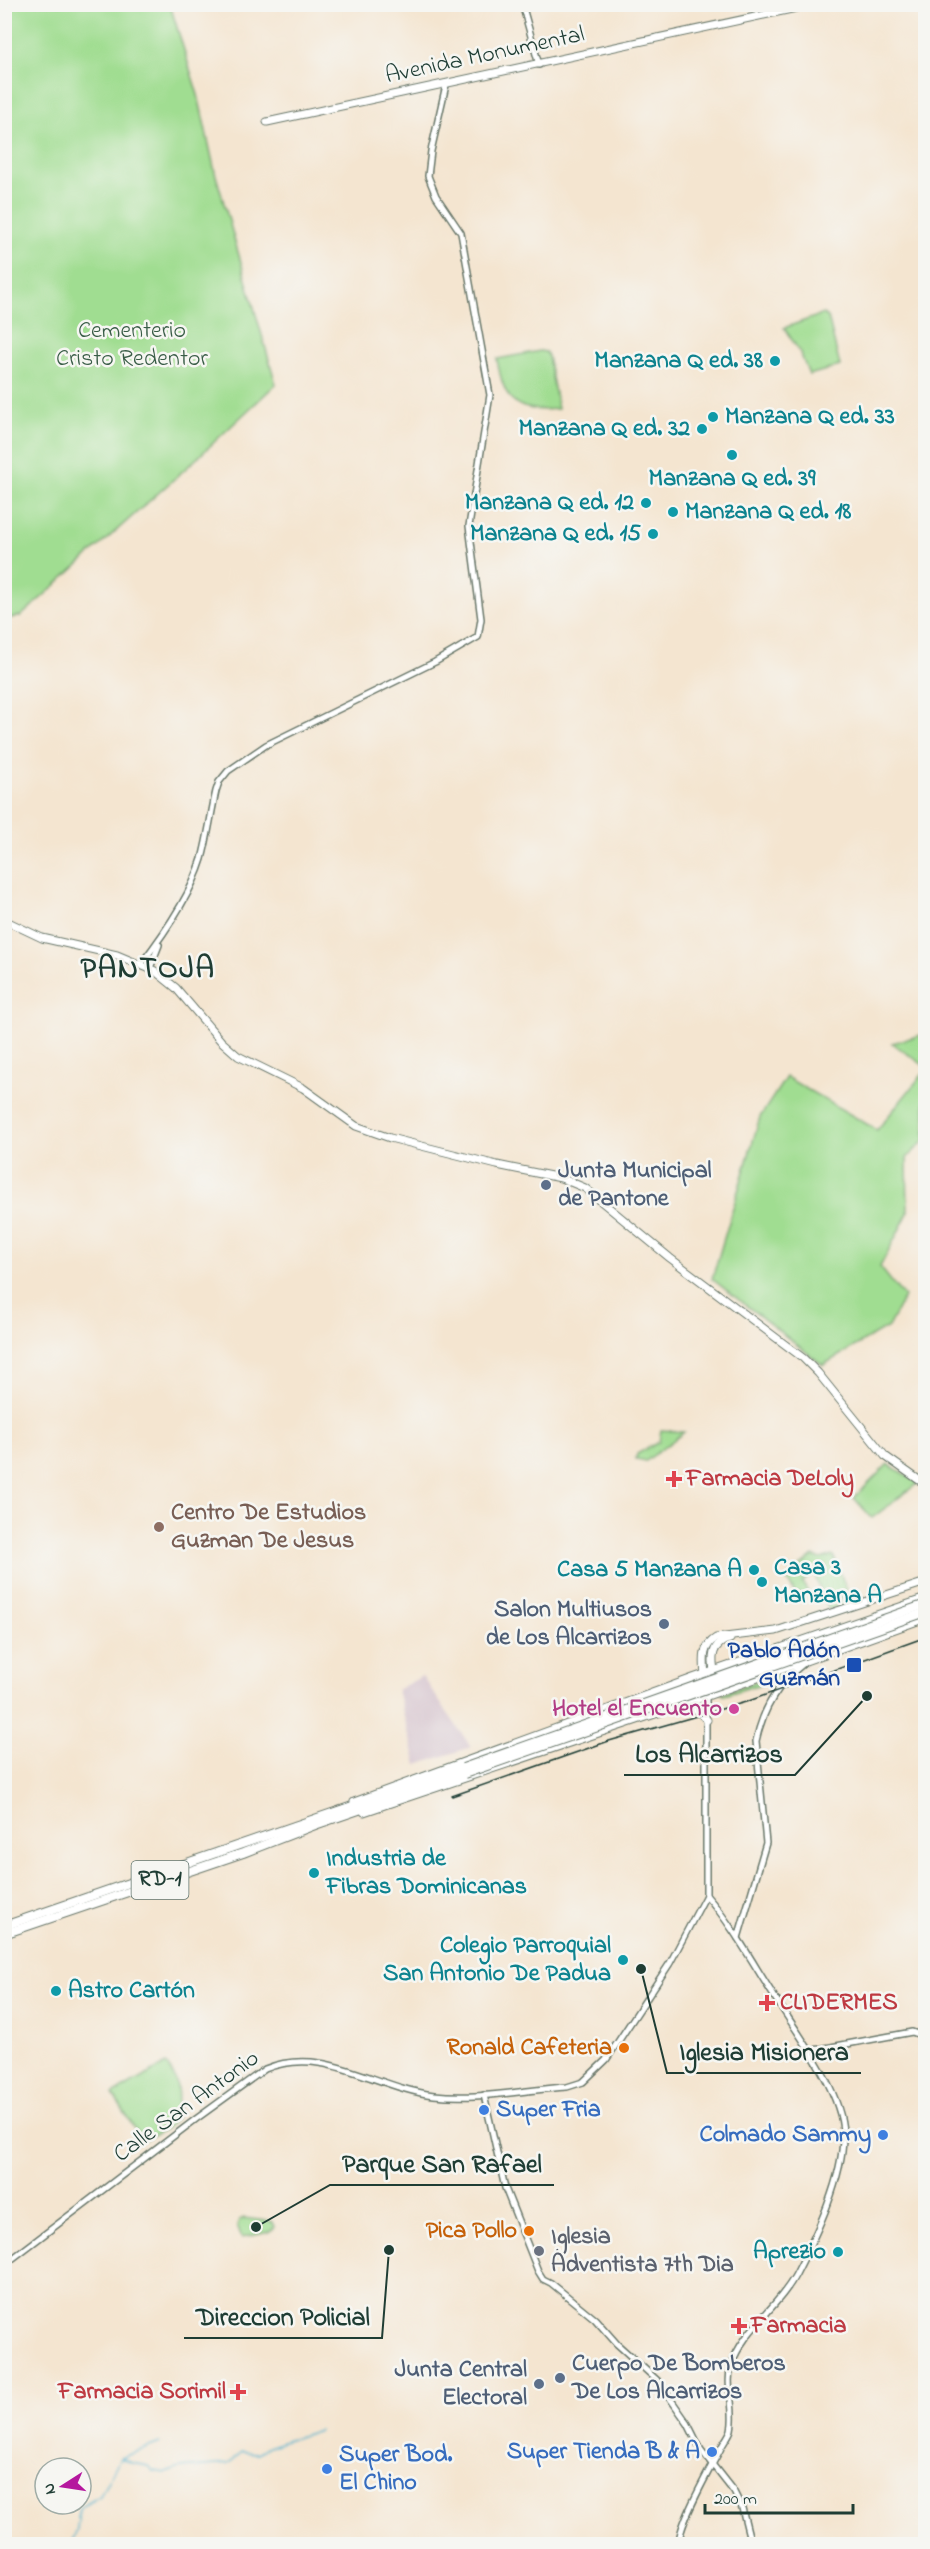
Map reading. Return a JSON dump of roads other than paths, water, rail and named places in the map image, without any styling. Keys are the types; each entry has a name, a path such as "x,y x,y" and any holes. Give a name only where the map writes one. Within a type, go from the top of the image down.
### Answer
{"highway":[{"name":"RD-1","path":"464,1771 926,1604"},
{"name":"RD-1","path":"4,1926 926,1612"},
{"name":"RD-1","path":"4,1934 243,1853 314,1822"}],"main road":[{"name":"Avenida Monumental","path":"267,122 815,4"},
{"path":"4,920 42,938 117,955 150,968 176,988 221,1041 238,1056 303,1088 356,1126 396,1140 561,1178 596,1194 670,1258 803,1358 818,1373 885,1456 926,1485"},
{"path":"719,1692 714,1671 714,1650 723,1641 776,1635 926,1584"},
{"path":"706,1697 704,1652 716,1638 776,1631 926,1584"},
{"path":"314,1822 392,1786 693,1678 705,1678 714,1671 926,1598"},
{"path":"314,1822 385,1806 706,1697 926,1618"},
{"path":"753,1657 750,1661 755,1676 761,1677"},
{"path":"705,1678 719,1692"},
{"path":"629,1702 638,1702 642,1708 642,1714 634,1722"},
{"path":"682,1705 697,1710 707,1720"}],"street":[{"path":"522,4 538,65"},
{"path":"141,964 161,938 197,873 216,791 219,782 228,771 266,745 435,662 478,637 481,619 469,526 490,395 477,309 461,233 436,196 428,176 446,85"},
{"path":"150,968 161,938"},
{"path":"738,1938 766,1843 756,1740 760,1724 780,1684 809,1659"},
{"path":"678,2544 679,2536 712,2464 731,2429 731,2367 752,2329 789,2286 815,2236 832,2192 843,2135 841,2115 818,2065 738,1938 706,1895 706,1697"},
{"name":"Calle San Antonio","path":"4,2265 204,2113 265,2069 277,2064 289,2061 314,2061 349,2068 400,2089 437,2095 484,2095 575,2086 591,2077 615,2048 664,1973 706,1895"},
{"path":"809,2051 912,2032 926,2037"},
{"path":"484,2095 505,2188 529,2251 543,2279 595,2319 616,2344 658,2381 712,2464 734,2492 742,2508 751,2544"}],"waterway":[{"path":"120,2458 148,2466 153,2471 166,2473 180,2468 228,2464 242,2452 257,2453 319,2430"},
{"path":"71,2544 77,2530 79,2508 100,2496 120,2458 160,2443"}],"railway":[{"path":"452,1796 609,1741 746,1702 926,1637"}],"place":[{"name":"Manzana Q ed. 38","path":"775,361"},
{"name":"Manzana Q ed. 33","path":"713,417"},
{"name":"Manzana Q ed. 32","path":"702,429"},
{"name":"Manzana Q ed. 39","path":"732,455"},
{"name":"Manzana Q ed. 12","path":"646,503"},
{"name":"Manzana Q ed. 18","path":"673,512"},
{"name":"Manzana Q ed. 15","path":"653,534"},
{"name":"Junta Municipal de Pantone","path":"546,1185"},
{"name":"Farmacia DeLoly","path":"674,1479"},
{"name":"Centro De Estudios Guzman De Jesus","path":"159,1527"},
{"name":"Casa 5 Manzana A","path":"754,1570"},
{"name":"Casa 3 Manzana A","path":"762,1582"},
{"name":"Salon Multiusos de Los Alcarrizos","path":"664,1624"},
{"name":"Pablo Adón Guzmán","path":"854,1665"},
{"name":"Los Alcarrizos","path":"867,1696"},
{"name":"Hotel el Encuento","path":"734,1709"},
{"name":"Industria de Fibras Dominicanas","path":"314,1873"},
{"name":"Colegio Parroquial San Antonio De Padua","path":"623,1960"},
{"name":"Iglesia Misionera","path":"641,1969"},
{"name":"Astro Cartón","path":"56,1991"},
{"name":"CLIDERMES","path":"767,2003"},
{"name":"Ronald Cafeteria","path":"624,2048"},
{"name":"Super Fria","path":"484,2110"},
{"name":"Colmado Sammy","path":"883,2135"},
{"name":"Parque San Rafael","path":"256,2227"},
{"name":"Pica Pollo","path":"529,2231"},
{"name":"Direccion Policial","path":"389,2250"},
{"name":"Iglesia Adventista 7th Dia","path":"539,2251"},
{"name":"Aprezio","path":"838,2252"},
{"name":"Farmacia","path":"739,2326"},
{"name":"Cuerpo De Bomberos De Los Alcarrizos","path":"560,2378"},
{"name":"Junta Central Electoral","path":"539,2384"},
{"name":"Farmacia Sorimil","path":"238,2392"},
{"name":"Super Tienda B & A","path":"712,2452"},
{"name":"Super Bod. El Chino","path":"327,2469"}],"district":[{"name":"PANTOJA","path":"148,970"}],"park label":[{"name":"Cementerio Cristo Redentor","path":"132,345"}]}
